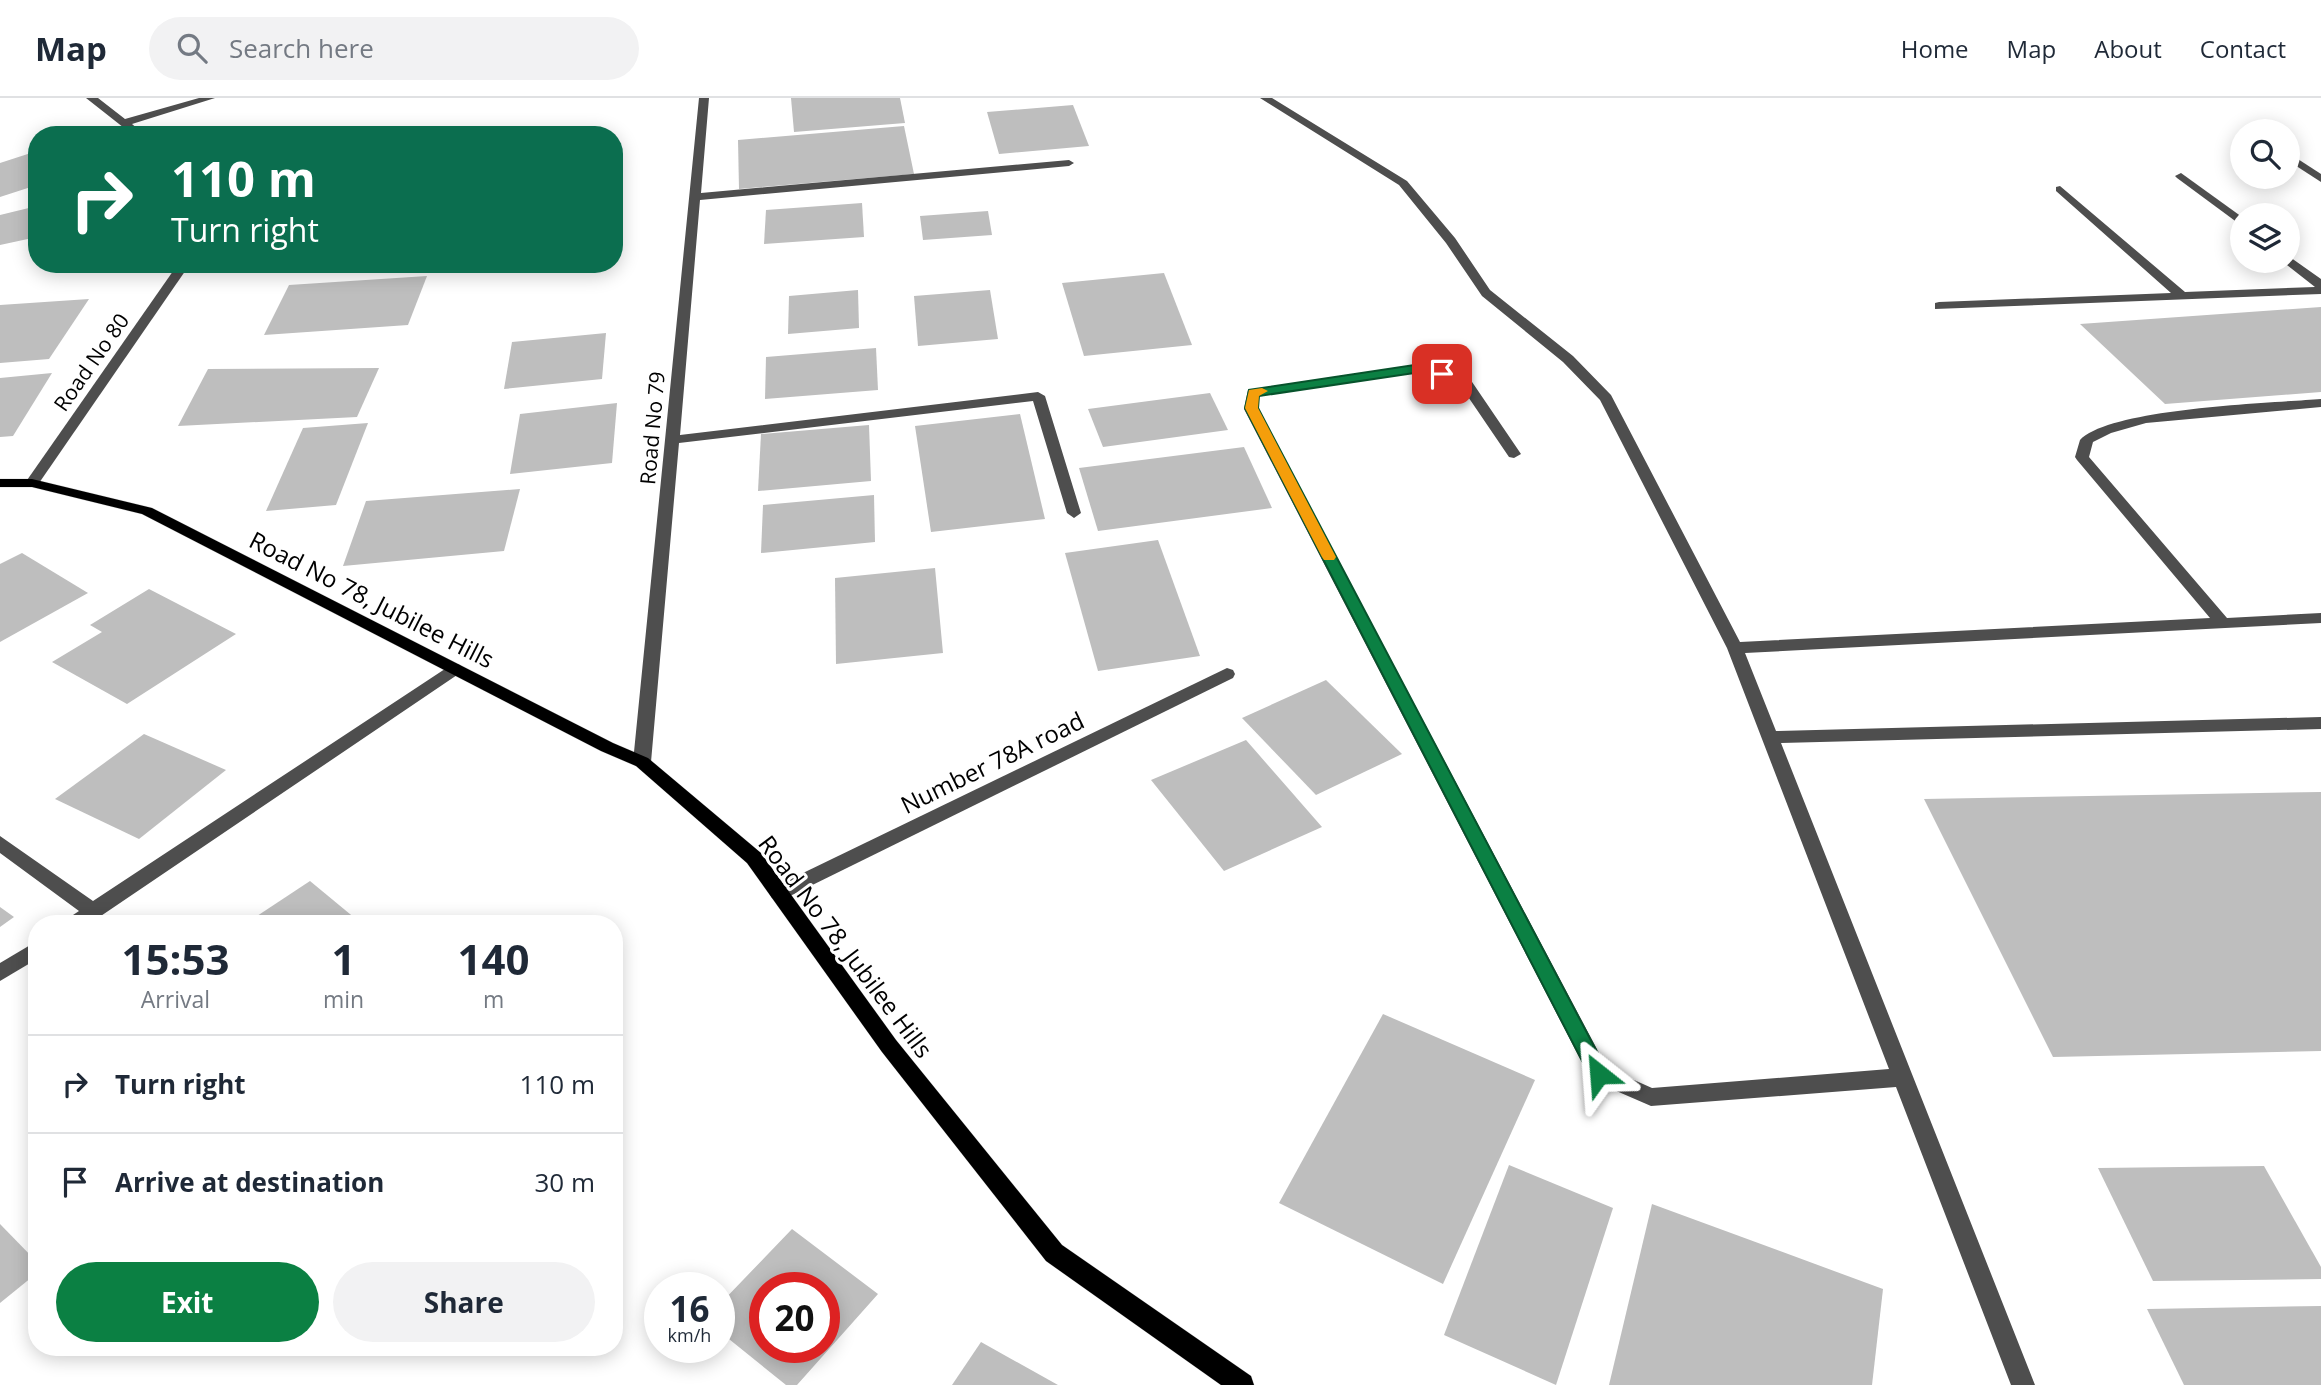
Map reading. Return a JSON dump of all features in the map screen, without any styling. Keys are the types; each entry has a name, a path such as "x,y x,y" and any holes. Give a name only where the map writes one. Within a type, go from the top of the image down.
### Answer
{"main road":[{"name":"Road No 78, Jubilee Hills","path":"0,483 32,483 147,510 607,747 642,762 754,858 889,1046 1054,1253 1242,1385"}],"street":[{"path":"91,98 126,126"},
{"path":"122,123 210,98"},
{"name":"Road No 79","path":"642,762 704,98"},
{"path":"1265,98 1403,183 1451,241 1486,293 1568,359 1606,397 1735,648 2023,1385"},
{"path":"695,197 1069,163"},
{"path":"2300,164 2321,179"},
{"path":"2180,176 2230,214"},
{"path":"2060,189 2183,297"},
{"path":"2300,269 2321,287"},
{"name":"Road No 80","path":"32,483 178,273"},
{"path":"1939,306 2183,297 2321,287"},
{"path":"1514,454 1463,379 1421,368 1253,393 1251,408 1599,1074 1651,1097 1903,1077"},
{"path":"672,440 1038,396 1074,513"},
{"path":"2223,623 2082,457 2087,440 2106,430 2145,419 2321,403"},
{"path":"1735,648 2321,618"},
{"path":"87,915 454,669"},
{"name":"Number 78A road","path":"779,893 1227,674"},
{"path":"1771,737 2321,723"},
{"path":"0,843 93,911"},
{"path":"0,974 28,955"}],"building":[{"path":"791,98 900,98 905,123 794,132"},
{"path":"1073,105 1089,146 999,154 987,112"},
{"path":"904,126 914,174 739,189 738,140"},
{"path":"28,154 28,188 0,197 0,163"},
{"path":"862,203 864,237 764,244 766,210"},
{"path":"28,208 28,239 0,245 0,215"},
{"path":"988,211 992,235 923,240 920,216"},
{"path":"1164,273 1192,345 1084,356 1062,283"},
{"path":"427,276 408,325 264,335 289,285"},
{"path":"858,290 859,328 788,334 789,296"},
{"path":"990,290 998,339 918,346 914,296"},
{"path":"89,299 49,359 0,363 0,305"},
{"path":"2321,307 2321,392 2165,404 2080,324"},
{"path":"606,333 602,379 504,389 512,342"},
{"path":"876,348 878,390 765,399 766,357"},
{"path":"379,368 357,417 178,426 208,369"},
{"path":"52,373 13,436 0,437 0,378"},
{"path":"1210,393 1228,430 1103,447 1088,409"},
{"path":"617,403 612,463 510,474 520,414"},
{"path":"1020,414 1045,519 931,532 915,426"},
{"path":"368,423 336,505 266,511 303,428"},
{"path":"869,425 871,481 758,491 761,434"},
{"path":"1244,447 1272,508 1098,531 1079,468"},
{"path":"520,489 504,551 343,566 366,501"},
{"path":"874,495 875,542 761,553 763,505"},
{"path":"1158,540 1200,656 1098,671 1065,553"},
{"path":"22,553 88,593 0,642 0,564"},
{"path":"935,568 943,653 836,664 835,578"},
{"path":"149,589 236,634 127,704 52,662 102,632 90,625"},
{"path":"1326,680 1402,754 1316,795 1242,718"},
{"path":"144,734 226,770 139,839 55,799"},
{"path":"1246,740 1322,827 1224,871 1151,780"},
{"path":"2321,792 2321,1051 2053,1057 1924,799"},
{"path":"310,881 351,915 259,915"},
{"path":"0,907 14,917 0,927"},
{"path":"1383,1014 1535,1080 1443,1284 1279,1203"},
{"path":"1509,1165 1613,1208 1556,1385 1444,1335"},
{"path":"2264,1166 2321,1267 2321,1279 2153,1281 2098,1168"},
{"path":"1652,1204 1883,1289 1872,1385 1609,1385"},
{"path":"0,1224 28,1253 28,1280 0,1303"},
{"path":"792,1229 878,1294 840,1337 840,1272 751,1272"},
{"path":"749,1274 749,1355 735,1344 735,1288"},
{"path":"2321,1306 2321,1385 2184,1385 2147,1309"},
{"path":"981,1342 1058,1385 952,1385"},
{"path":"759,1363 817,1363 797,1385 786,1385"}],"slow traffic":[{"path":"1262,391 1253,393 1251,408 1329,557"}],"route":[{"path":"1442,374 1421,368 1253,393 1251,408 1599,1074"}]}
